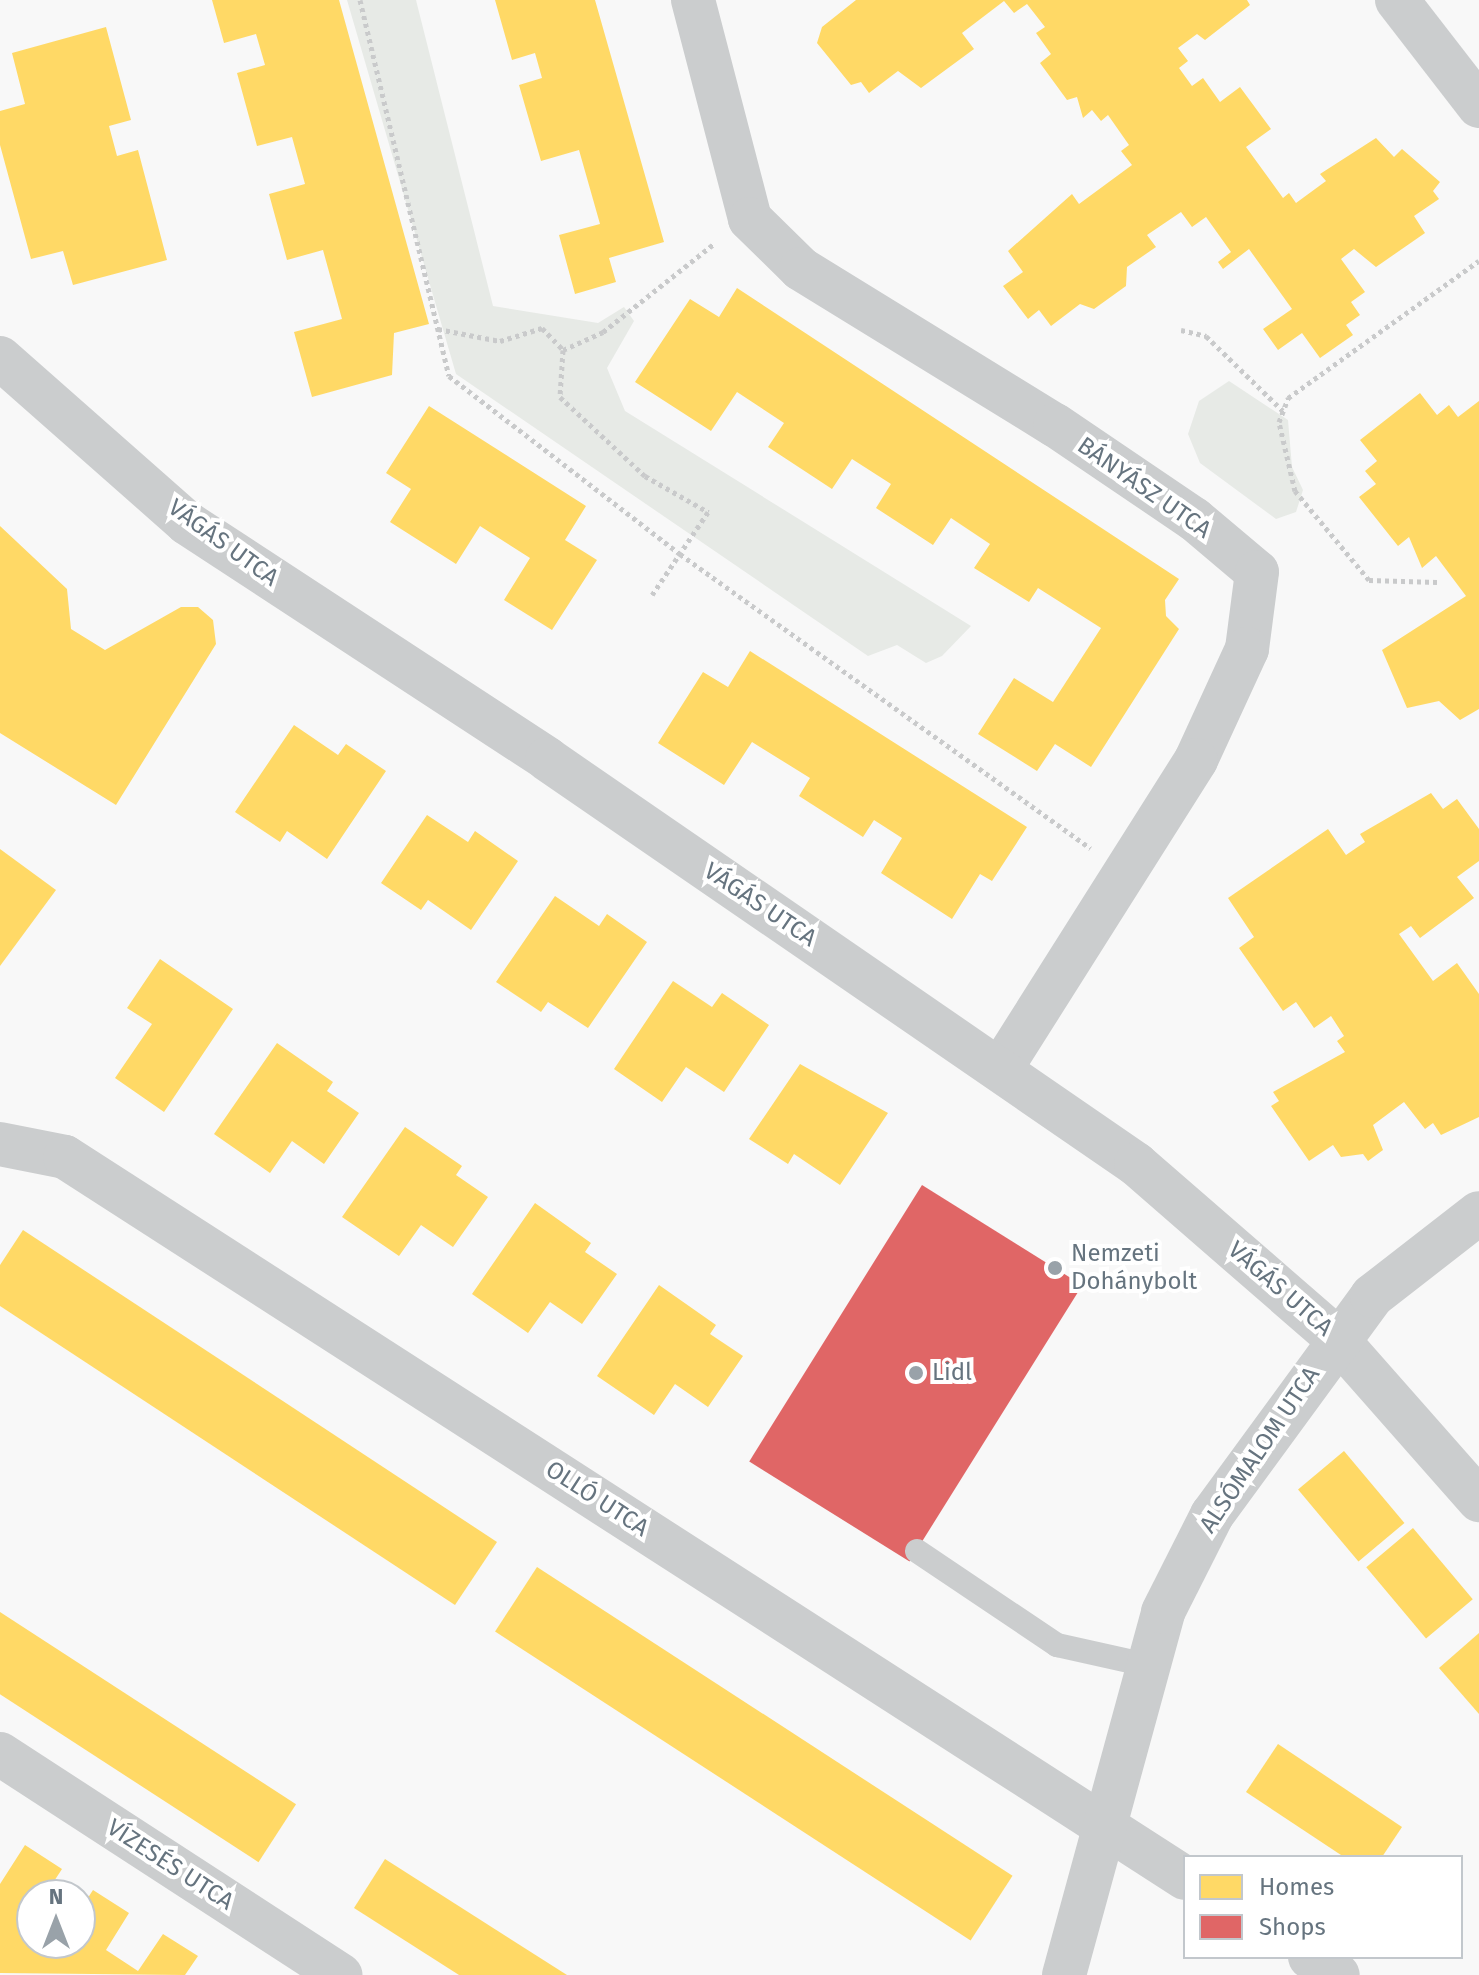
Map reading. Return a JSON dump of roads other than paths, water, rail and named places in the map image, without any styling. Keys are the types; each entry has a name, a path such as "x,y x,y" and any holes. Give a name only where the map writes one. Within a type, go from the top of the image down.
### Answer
{"street":[{"name":"BÁNYÁSZ UTCA","path":"693,0 748,216 801,269 1055,425 1194,519 1257,572 1247,649 1196,760 1127,876 1001,1069"},
{"path":"1397,0 1479,106"},
{"name":"VÁGÁS UTCA","path":"0,358 187,523 1001,1069 1136,1164 1337,1339 1479,1500"},
{"name":"OLLÓ UTCA","path":"0,1144 65,1157 1183,1877"},
{"name":"ALSÓMALOM UTCA","path":"1064,1975 1080,1938 1104,1827 1163,1612 1212,1515 1337,1339 1372,1296 1479,1213"},
{"name":"VÍZESÉS UTCA","path":"0,1754 340,1975"},
{"path":"1313,1959 1338,1975"}],"lane":[{"path":"917,1551 1057,1645 1147,1665"}],"place":[{"name":"Nemzeti Dohánybolt","path":"1055,1268"},
{"name":"Lidl","path":"916,1373"}]}
